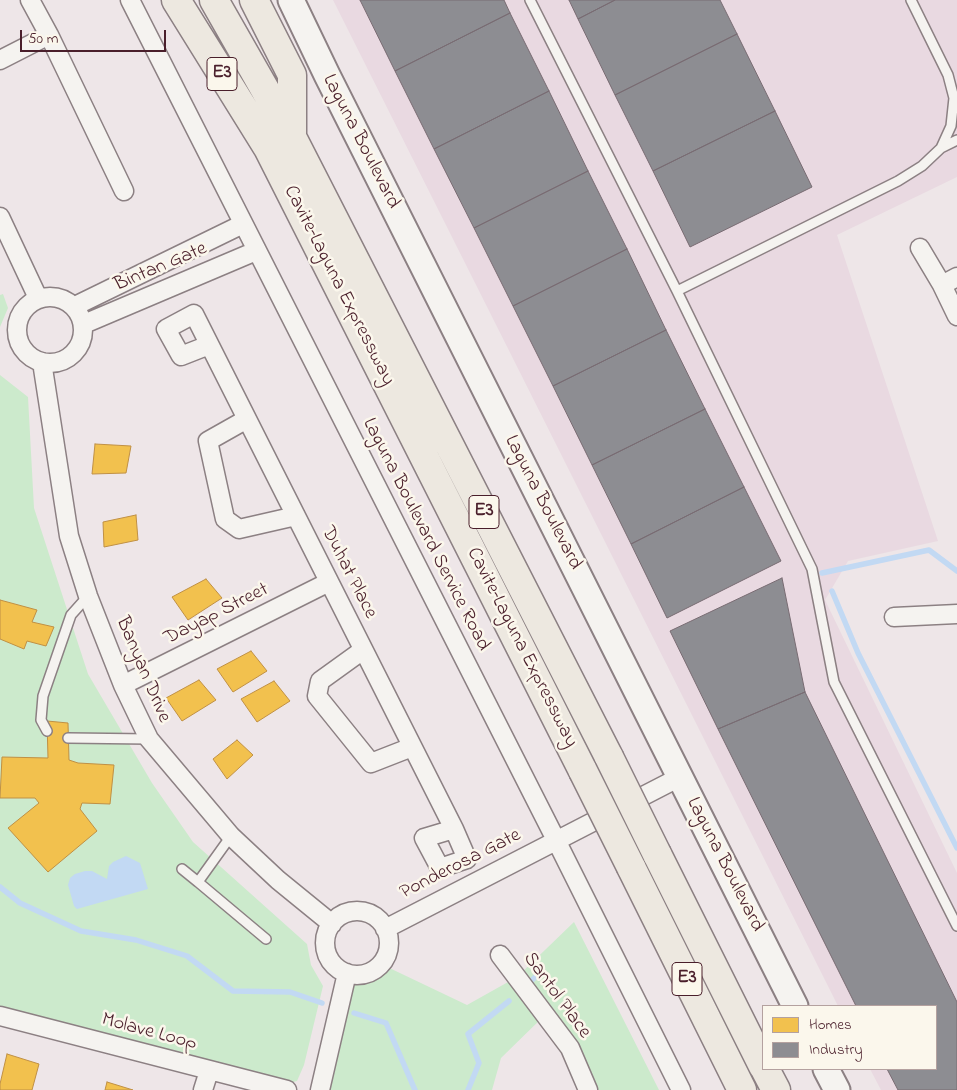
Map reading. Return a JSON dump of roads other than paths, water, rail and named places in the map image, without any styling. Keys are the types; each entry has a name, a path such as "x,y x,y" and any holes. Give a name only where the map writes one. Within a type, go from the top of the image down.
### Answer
{"highway":[{"name":"Cavite–Laguna Expressway","path":"176,0 268,148 742,1090"},
{"name":"Cavite–Laguna Expressway","path":"214,0 292,137 609,758 762,1063"},
{"path":"254,0 292,75 292,137"},
{"name":"Cavite–Laguna Expressway","path":"766,1070 776,1090"}],"main road":[{"name":"Laguna Boulevard","path":"291,0 331,84 794,1005"},
{"path":"827,1070 837,1090"}],"street":[{"path":"30,0 49,35 124,190"},
{"name":"Laguna Boulevard Service Road","path":"130,0 556,840 680,1090"},
{"path":"0,60 49,35"},
{"path":"0,217 38,298"},
{"name":"Bintan Gate","path":"75,306 242,224"},
{"path":"920,248 950,281 957,316"},
{"name":"Bintan Gate","path":"84,324 256,251"},
{"path":"48,296 67,300 75,306 84,324 80,346 73,354 64,360 53,363 42,362 34,359 22,348 17,332 17,323 25,308 38,298 48,296"},
{"name":"Duhat Place","path":"210,345 454,829"},
{"name":"Banyan Drive","path":"42,362 69,536 88,596 124,685 149,739 231,836 278,880 332,924"},
{"name":"Duhat Place","path":"247,419 208,440 225,518 239,529 296,516"},
{"name":"Dayap Street","path":"124,685 329,582"},
{"path":"894,616 957,614"},
{"name":"Duhat Place","path":"363,650 320,681 317,696 371,763 412,747"},
{"name":"Ponderosa Gate","path":"385,928 680,777"},
{"path":"360,911 370,914 379,920 385,928 388,937 386,956 381,964 366,974 347,974 331,962 325,943 327,933 339,916 349,912 360,911"},
{"name":"Santol Place","path":"500,955 570,1048 588,1090"},
{"path":"320,1090 347,974"},
{"name":"Molave Loop","path":"0,1016 287,1090"},
{"path":"203,1090 209,1071"}],"lane":[{"path":"530,0 677,291 812,569 834,682 957,926"},
{"path":"911,0 948,75 954,98 951,126 941,148"},
{"path":"677,291 898,181 922,166 941,148 957,140"},
{"path":"48,731 41,720 43,696 71,615 88,596"},
{"path":"68,738 149,739"},
{"path":"198,882 231,836"},
{"path":"182,870 266,939"}],"water":[{"path":"126,856 140,863 148,889 77,909 74,906 68,885 70,878 75,874 92,871 107,879 109,866"}],"waterway":[{"path":"822,573 929,550 957,571"},
{"path":"832,591 858,653 957,848"},
{"path":"0,887 20,903 81,931 136,940 187,956 233,991 290,992 322,1003"},
{"path":"532,980 542,971"},
{"path":"468,1090 479,1063 468,1034 509,1001"},
{"path":"354,1013 386,1023 415,1090"}]}
